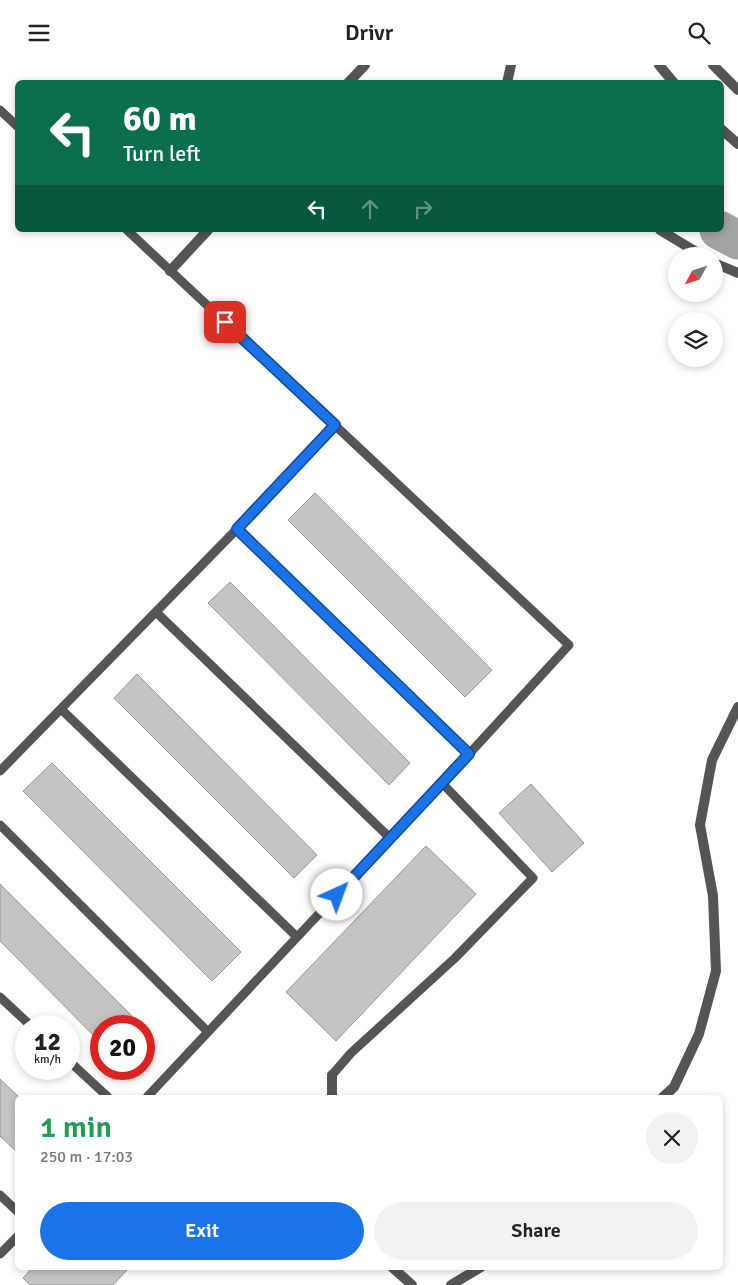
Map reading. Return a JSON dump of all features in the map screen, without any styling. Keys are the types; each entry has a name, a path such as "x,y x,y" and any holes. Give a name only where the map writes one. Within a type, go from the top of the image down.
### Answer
{"street":[{"path":"351,80 365,65"},
{"path":"508,80 511,65"},
{"path":"659,65 672,80"},
{"path":"713,65 738,90"},
{"path":"724,132 738,144"},
{"path":"170,271 206,232"},
{"path":"663,232 688,247"},
{"path":"723,267 738,273"},
{"path":"666,1095 674,1087 699,1034 716,971 713,896 700,825 712,760 738,707"},
{"path":"332,1075 332,1095"},
{"path":"395,1270 412,1285"},
{"path":"451,1285 476,1270"}],"lane":[{"path":"0,110 15,124"},
{"path":"128,232 569,645 149,1095"},
{"path":"0,771 237,529 335,425"},
{"path":"237,529 469,754"},
{"path":"156,612 390,838"},
{"path":"61,709 298,937"},
{"path":"332,1075 351,1053 455,958 533,878 442,783"},
{"path":"0,825 208,1032"},
{"path":"0,997 19,1015"},
{"path":"80,1071 106,1095"},
{"path":"0,1195 15,1209"},
{"path":"0,1254 15,1239"}],"building":[{"path":"315,493 492,670 465,697 288,520"},
{"path":"230,582 410,763 389,785 208,603"},
{"path":"137,674 317,855 294,878 114,698"},
{"path":"52,763 241,952 212,981 23,791"},
{"path":"531,784 584,843 552,872 499,813"},
{"path":"426,846 476,894 336,1041 286,992"},
{"path":"0,884 131,1015 90,1015 90,1032 80,1022 80,1015 73,1015 0,941"},
{"path":"0,1079 17,1095 15,1095 15,1150 0,1136"},
{"path":"30,1270 127,1270 113,1285 30,1285 23,1278"}],"waterway":[{"path":"723,232 738,240"}],"route":[{"path":"225,322 335,425 237,529 469,754 337,895"}]}
